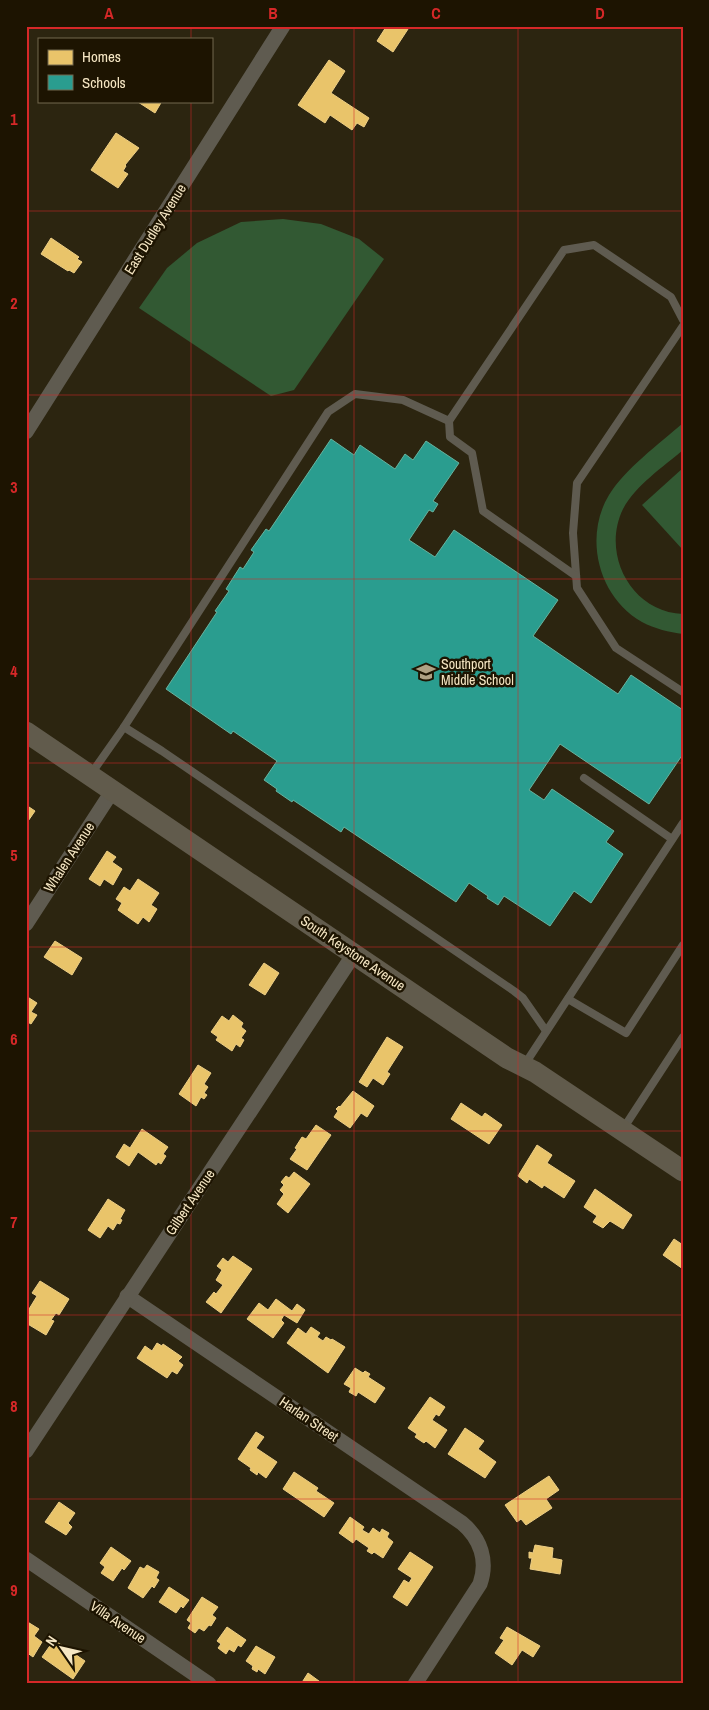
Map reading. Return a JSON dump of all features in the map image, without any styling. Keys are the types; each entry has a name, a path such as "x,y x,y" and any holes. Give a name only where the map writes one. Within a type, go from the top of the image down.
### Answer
{"main road":[{"name":"South Keystone Avenue","path":"26,732 507,1058 535,1072 683,1171"}],"street":[{"name":"East Dudley Avenue","path":"26,432 283,26"},
{"name":"Whalen Avenue","path":"26,924 113,790"},
{"name":"Gilbert Avenue","path":"26,1451 354,954"},
{"name":"Harlan Street","path":"127,1296 462,1523 474,1534 482,1551 484,1566 480,1584 415,1684"},
{"name":"Villa Avenue","path":"26,1559 209,1684"}],"lane":[{"path":"576,576 483,511 472,453 450,436 449,421 564,250 594,245 670,297 683,320"},
{"path":"683,326 577,483 573,533 577,588 616,648 683,692"},
{"path":"90,775 124,727 328,412 355,394 403,400 449,421"},
{"path":"124,727 514,991 523,998 546,1031"},
{"path":"584,778 672,839"},
{"path":"524,1066 683,823"},
{"path":"568,999 626,1033 683,945"},
{"path":"622,1130 683,1037"}],"green space":[{"path":"283,219 321,224 359,239 384,259 294,390 271,396 139,308 167,268 197,243 241,222"},
{"path":"683,423 683,450 650,477 628,500 617,526 616,544 625,578 635,592 649,603 665,611 683,614 683,634 652,627 642,622 627,611 615,598 606,583 600,566 597,530 601,512 616,485 633,466"},
{"path":"683,468 683,550 642,505"}],"building: Homes":[{"path":"384,26 410,26 393,52 377,41 386,27"},
{"path":"329,60 345,71 331,93 369,118 364,127 357,123 352,130 330,115 325,123 298,105"},
{"path":"138,102 161,102 155,113"},
{"path":"116,133 139,148 125,165 123,171 128,174 118,188 91,170"},
{"path":"51,238 79,257 77,259 82,262 74,273 41,254"},
{"path":"26,805 35,811 26,824"},
{"path":"107,851 116,857 112,862 122,869 113,885 104,879 100,886 89,879"},
{"path":"138,879 159,893 151,905 157,909 149,922 143,917 138,924 118,910 122,903 116,899 124,887 130,891"},
{"path":"55,941 82,958 72,975 44,957"},
{"path":"264,963 279,973 265,995 249,985"},
{"path":"26,996 37,1003 31,1012 37,1015 31,1024 26,1021"},
{"path":"233,1015 243,1023 241,1027 246,1031 241,1038 244,1040 240,1047 236,1044 232,1051 216,1040 218,1037 211,1032 222,1016 229,1021"},
{"path":"387,1037 403,1047 387,1072 390,1074 383,1085 373,1078 367,1087 359,1082"},
{"path":"198,1065 211,1073 204,1084 208,1087 204,1093 207,1095 204,1099 201,1097 196,1106 179,1094"},
{"path":"353,1091 374,1106 367,1117 361,1113 350,1128 334,1117 338,1111 336,1109 340,1107"},
{"path":"461,1103 482,1117 485,1113 502,1125 489,1144 451,1119"},
{"path":"316,1125 331,1135 307,1170 290,1159 302,1137 306,1139"},
{"path":"142,1129 168,1147 163,1154 166,1156 161,1164 158,1162 156,1165 138,1152 129,1166 116,1157 124,1144 130,1148"},
{"path":"537,1145 552,1155 547,1163 575,1181 564,1198 544,1185 542,1188 529,1179 527,1183 518,1176"},
{"path":"294,1172 310,1184 288,1213 277,1204 284,1194 280,1190 284,1185 281,1182 286,1176 289,1178"},
{"path":"595,1189 632,1215 623,1229 610,1221 603,1228 593,1222 597,1216 584,1207"},
{"path":"108,1199 125,1210 120,1219 122,1220 120,1224 117,1223 113,1230 108,1226 100,1238 88,1230"},
{"path":"674,1239 683,1245 683,1269 663,1255"},
{"path":"233,1256 252,1269 221,1313 206,1302 223,1285 216,1280 222,1270 217,1266 223,1258 228,1262"},
{"path":"40,1281 69,1299 59,1315 56,1313 51,1320 54,1321 46,1335 26,1323 26,1314 37,1296 32,1293"},
{"path":"276,1299 292,1311 297,1304 305,1310 297,1323 284,1315 281,1320 284,1323 273,1338 247,1319 259,1303 268,1310"},
{"path":"311,1327 320,1333 317,1337 323,1341 326,1337 345,1347 328,1373 287,1343 298,1328 306,1334"},
{"path":"157,1343 162,1346 163,1344 182,1357 178,1361 183,1365 177,1374 172,1371 167,1378 137,1358 145,1346 152,1351"},
{"path":"355,1368 363,1373 365,1371 370,1374 368,1377 385,1388 375,1403 358,1392 356,1396 349,1392 351,1388 344,1384"},
{"path":"430,1397 445,1407 439,1416 436,1414 432,1420 447,1430 435,1448 426,1441 424,1443 415,1437 417,1434 408,1428"},
{"path":"465,1428 484,1441 478,1449 496,1462 485,1478 448,1454"},
{"path":"256,1432 264,1437 256,1448 277,1462 266,1478 258,1472 257,1475 238,1459"},
{"path":"294,1472 318,1488 316,1491 334,1503 324,1517 283,1489"},
{"path":"549,1476 559,1490 546,1499 552,1508 526,1525 521,1519 517,1522 505,1505"},
{"path":"59,1502 75,1513 68,1523 72,1527 66,1535 45,1522"},
{"path":"350,1517 364,1527 362,1530 369,1534 373,1528 380,1533 382,1529 389,1533 387,1537 393,1542 383,1558 374,1552 372,1554 367,1551 369,1548 356,1539 353,1543 339,1533"},
{"path":"535,1545 553,1548 552,1558 562,1560 560,1574 530,1569 532,1558 529,1558 529,1552 533,1553"},
{"path":"111,1547 131,1561 124,1570 122,1568 113,1581 101,1573 105,1567 100,1563"},
{"path":"410,1552 433,1567 407,1606 393,1597 404,1580 409,1583 412,1578 398,1569"},
{"path":"147,1565 159,1572 156,1578 159,1580 154,1588 152,1586 143,1598 128,1588 140,1567 144,1569"},
{"path":"169,1587 189,1600 176,1613 159,1602"},
{"path":"202,1597 218,1607 212,1615 216,1618 211,1626 209,1625 204,1631 199,1628 195,1633 188,1628 191,1623 187,1620"},
{"path":"26,1621 39,1629 34,1636 42,1642 33,1657 26,1652"},
{"path":"227,1627 246,1640 241,1647 238,1645 234,1652 229,1649 226,1654 218,1648 221,1644 217,1641"},
{"path":"507,1627 540,1646 533,1657 522,1650 512,1665 495,1653 504,1640 500,1638"},
{"path":"54,1640 85,1661 73,1679 42,1657"},
{"path":"256,1646 275,1657 265,1674 258,1669 257,1672 252,1669 253,1666 246,1661"},
{"path":"308,1673 323,1684 301,1684"}],"building: Schools":[{"path":"331,439 354,455 360,445 395,469 405,454 413,460 426,441 459,463 433,501 438,504 433,512 429,510 409,540 435,557 454,530 558,600 533,636 618,694 631,675 683,710 683,754 649,804 560,744 529,790 544,800 552,789 614,831 606,842 623,854 591,903 574,891 550,926 504,896 498,905 469,883 456,902 344,827 341,832 293,800 292,802 264,780 277,761 233,731 231,734 166,689 217,612 215,611 229,591 226,589 240,567 243,569 254,552 251,550 266,529 269,531"}],"place":[{"name":"Southport Middle School","path":"426,672"}]}
